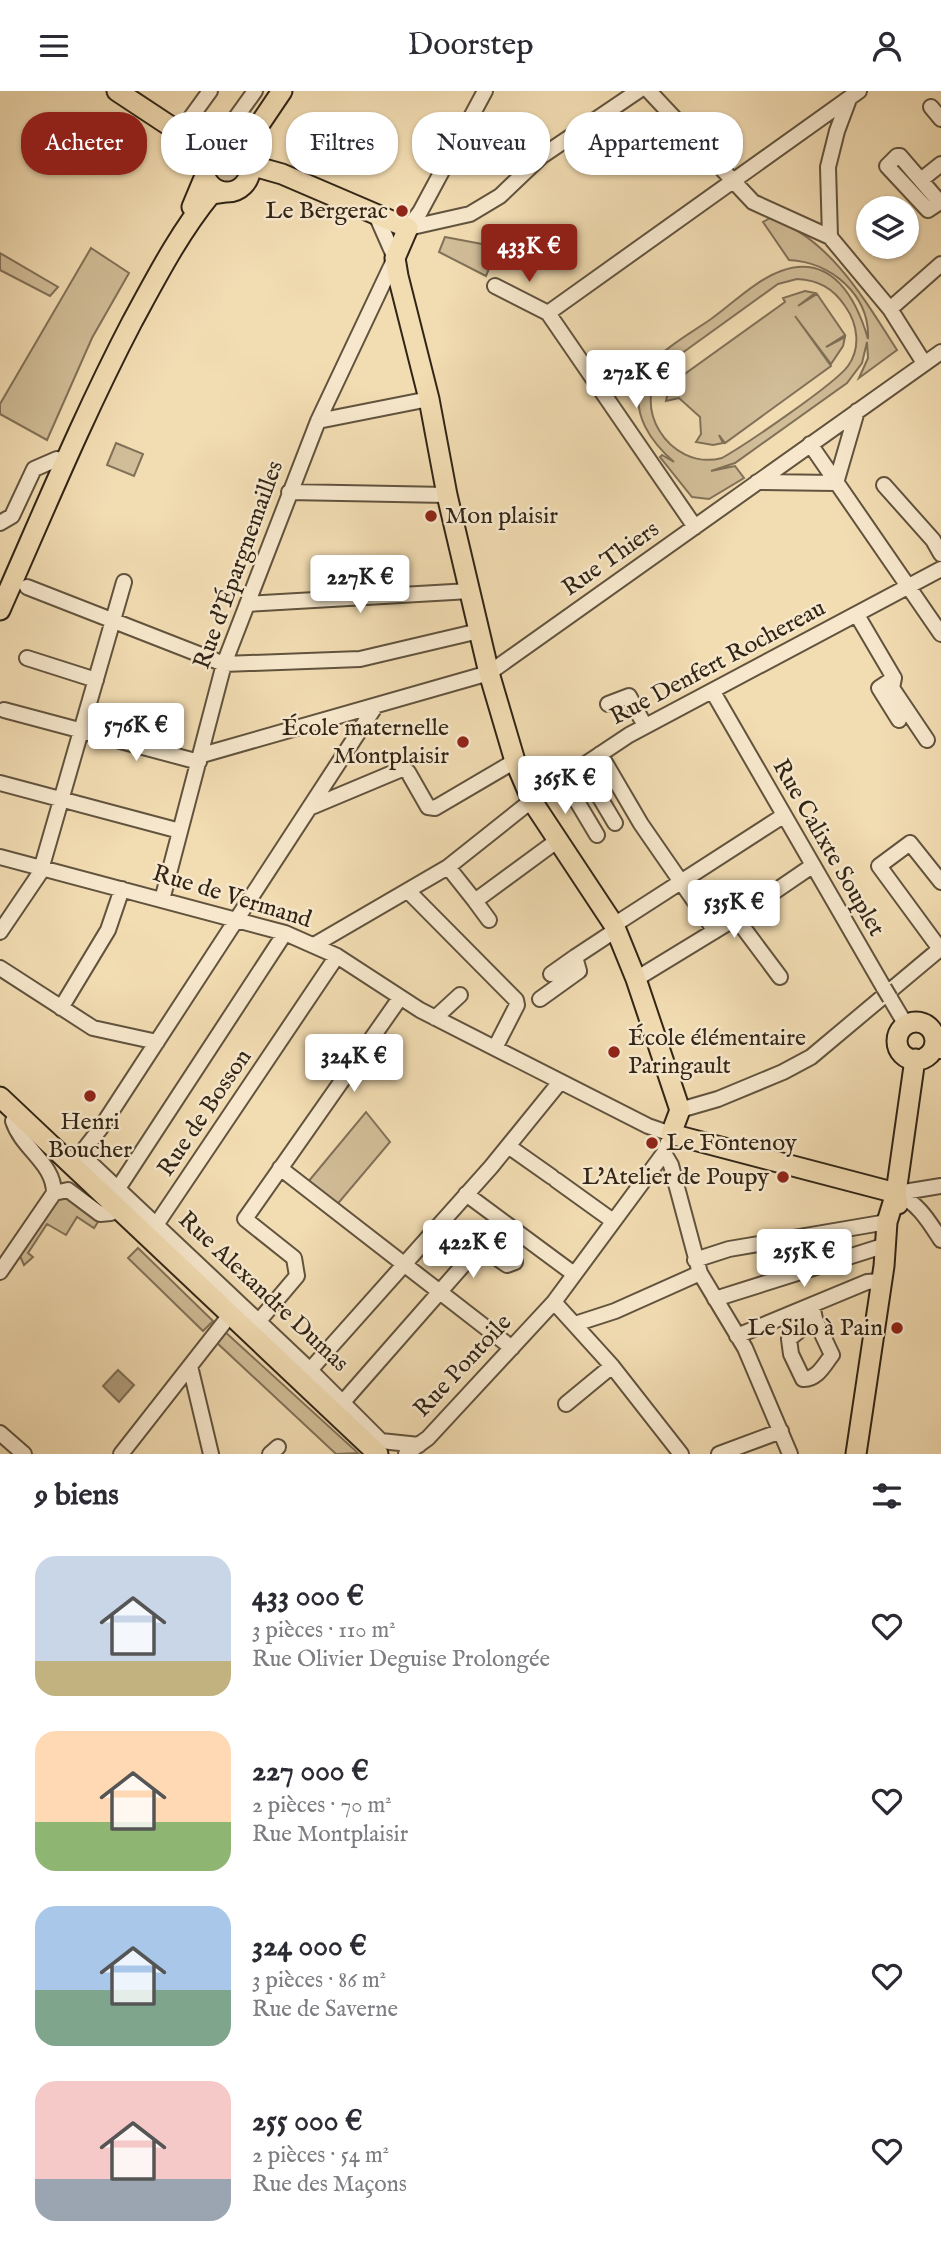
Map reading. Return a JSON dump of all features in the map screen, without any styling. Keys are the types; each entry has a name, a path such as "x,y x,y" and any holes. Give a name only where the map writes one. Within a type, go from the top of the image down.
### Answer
{"main road":[{"path":"117,91 161,118"},
{"path":"257,112 272,91"},
{"path":"268,112 282,91"},
{"path":"0,610 78,430 149,290 195,214 211,194 234,189 274,174 282,174 376,215 410,237 394,258 429,398 447,495 489,673 515,761 532,800 615,927 636,979 680,1110 671,1134 896,1193"},
{"path":"0,589 110,345 195,202 207,175"},
{"path":"214,175 212,187 234,189"},
{"path":"234,189 242,175"},
{"path":"935,1022 937,1049 926,1057 915,1059 904,1055 898,1045 899,1034 906,1025 935,1022"},
{"path":"856,1454 887,1222 896,1193 915,1059"},
{"name":"Rue Alexandre Dumas","path":"0,1097 77,1160 228,1317"},
{"path":"7,1115 111,1213 378,1454"},
{"path":"883,1264 893,1247 898,1211 896,1193"},
{"path":"228,1317 369,1454"}],"street":[{"path":"200,112 210,91"},
{"path":"242,112 255,91"},
{"path":"410,237 420,212 485,91"},
{"path":"410,237 470,214 500,196 542,156 638,91"},
{"path":"649,91 753,202 830,237 890,309 924,363"},
{"path":"548,313 854,94"},
{"path":"830,237 828,167 836,131 854,94"},
{"path":"900,156 937,198 937,211 924,208 887,163 900,156"},
{"path":"921,180 941,164"},
{"path":"376,215 394,258"},
{"name":"Rue d'Épargnemailles","path":"162,900 224,664 318,421 394,258"},
{"path":"890,309 941,264"},
{"path":"495,286 548,313 695,527"},
{"path":"836,483 857,411 941,352"},
{"path":"318,421 429,398"},
{"name":"Rue Thiers","path":"200,758 489,673 857,411"},
{"path":"810,444 941,634"},
{"path":"0,523 12,516 34,469 57,459"},
{"path":"757,482 836,483"},
{"path":"884,485 933,540 941,554"},
{"path":"289,492 447,495"},
{"name":"Rue Denfert Rochereau","path":"314,945 448,867 532,800 645,726 941,569"},
{"path":"0,932 42,868 124,582"},
{"path":"27,587 224,664 360,659 480,631"},
{"path":"247,604 470,590"},
{"path":"857,615 894,678 892,688 927,740"},
{"path":"27,658 96,680"},
{"path":"894,678 880,688 899,719"},
{"name":"Rue Calixte Souplet","path":"713,692 906,1025"},
{"path":"608,704 629,696 645,726"},
{"path":"77,1160 158,1042 234,919 375,707"},
{"path":"4,710 200,758"},
{"path":"600,754 641,824 715,931"},
{"path":"308,808 402,769 408,772 428,807 435,808 515,761"},
{"path":"581,767 615,823"},
{"path":"563,778 597,835"},
{"path":"0,783 180,831"},
{"path":"551,974 615,927 783,816"},
{"path":"475,901 558,841"},
{"path":"680,1110 718,1099 783,1072 811,1057 941,948 879,866 910,843 941,882"},
{"name":"Rue de Vermand","path":"0,857 285,933 337,956 435,1018 671,1134"},
{"path":"636,979 736,918 813,866"},
{"path":"448,867 489,920"},
{"path":"61,1008 108,930 122,889"},
{"path":"409,892 516,1000 517,1005 495,1048"},
{"path":"736,918 780,977"},
{"path":"117,1190 285,933"},
{"name":"Rue de Bosson","path":"156,1225 337,956"},
{"path":"540,999 579,971 575,957"},
{"path":"0,968 93,1028 158,1042"},
{"path":"435,1018 460,995"},
{"path":"258,1322 297,1276 294,1258 245,1219 400,998"},
{"path":"310,1370 467,1194 561,1082"},
{"path":"0,1272 54,1192 47,1168 18,1136 7,1115"},
{"name":"Rue Pontoile","path":"412,1450 554,1302 664,1153 671,1134"},
{"path":"508,1146 613,1221"},
{"path":"664,1153 671,1165 698,1267 760,1379 790,1454"},
{"name":"Rue Alexandre Dumas","path":"77,1160 117,1190 156,1225 381,1441 412,1450"},
{"path":"280,1168 512,1348"},
{"path":"54,1192 68,1190 100,1214 111,1213"},
{"path":"896,1193 938,1190"},
{"path":"896,1193 909,1199 923,1213 941,1240"},
{"path":"467,1194 574,1275"},
{"path":"575,1324 615,1311 729,1249 887,1222"},
{"path":"343,1402 480,1246 507,1265 515,1262"},
{"path":"715,1299 883,1264"},
{"path":"737,1336 867,1282 883,1264"},
{"path":"554,1302 612,1366 681,1454"},
{"path":"812,1305 815,1319 832,1355 816,1376 808,1380 803,1379 791,1354 789,1339 810,1321 812,1305"},
{"path":"121,1454 228,1317"},
{"path":"190,1366 211,1454"},
{"path":"566,1404 612,1366"},
{"path":"719,1454 781,1431"},
{"path":"0,1433 24,1454"}],"shaded area":[{"path":"214,175 240,175 232,183 217,180"},
{"path":"770,218 791,227 828,255 858,291 897,350 859,378 868,358 867,342 862,363 847,383 735,463 711,471 735,466 744,478 709,499 692,497 660,457 662,455 674,462 658,446 641,416 641,383 652,363 661,354 762,280 781,271 799,267 815,268 840,284 857,310 868,339 867,323 855,295 833,274 805,262 789,260 763,222","holes":["797,279 830,290 853,320 856,344 848,366 808,400 722,458 703,460 685,455 670,444 659,431 652,414 651,397 655,380 667,364 778,284"]},
{"path":"445,237 498,247 486,276 439,252"},
{"path":"91,248 129,273 92,338 47,440 0,414 0,404"},
{"path":"0,253 58,287 50,296 0,270"},
{"path":"805,291 815,293 798,306 817,294 845,335 826,347 845,337 843,346 831,364 795,316 831,366 725,443 719,435 723,443 713,445 696,442 701,434 700,417 679,398 666,401 670,382 676,374 679,378 785,302 783,298"},
{"path":"116,443 143,454 134,476 107,465"},
{"path":"366,1112 390,1142 335,1207 308,1182"},
{"path":"66,1194 100,1219 94,1228 77,1217 66,1235 47,1224 28,1253 33,1257 24,1265 20,1256 59,1196"},
{"path":"138,1248 213,1321 203,1331 128,1258"},
{"path":"223,1330 358,1453 336,1454 215,1341"},
{"path":"118,1370 134,1385 119,1402 103,1386"}],"place":[{"name":"Le Bergerac","path":"402,211"},
{"name":"Mon plaisir","path":"431,516"},
{"name":"École maternelle Montplaisir","path":"463,742"},
{"name":"École élémentaire Paringault","path":"614,1052"},
{"name":"Henri Boucher","path":"90,1096"},
{"name":"Le Fontenoy","path":"652,1143"},
{"name":"L'Atelier de Poupy","path":"783,1177"},
{"name":"Le Silo à Pain","path":"897,1328"}]}
